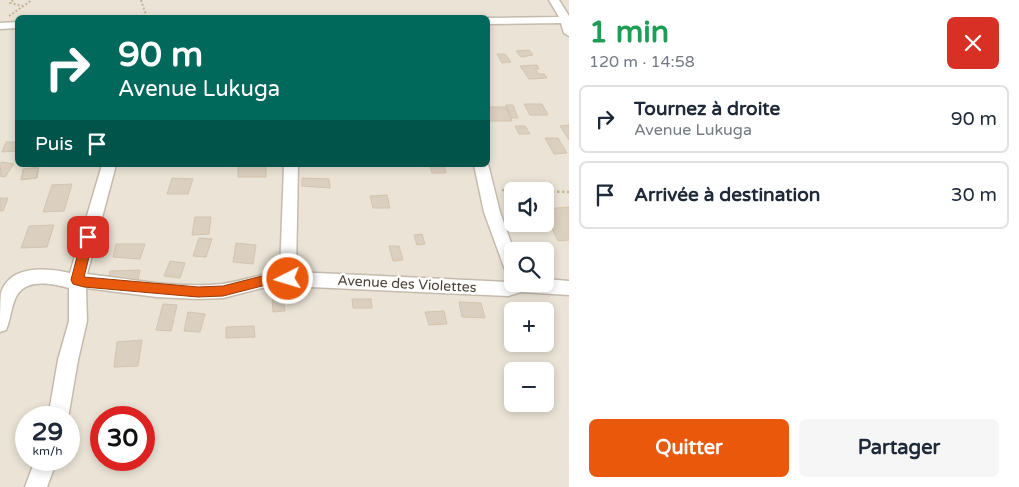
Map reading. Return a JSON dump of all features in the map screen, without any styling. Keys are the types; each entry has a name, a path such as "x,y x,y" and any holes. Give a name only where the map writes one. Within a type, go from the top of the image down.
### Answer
{"street":[{"path":"554,0 566,20 569,33"},
{"path":"490,21 566,20"},
{"path":"0,26 15,25"},
{"path":"60,406 68,360 78,321 77,282 108,167"},
{"path":"288,279 291,167"},
{"path":"481,167 492,212 504,245"},
{"name":"Avenue des Violettes","path":"0,324 10,290 18,283 43,276 58,277 77,282 198,292 223,291 262,281 288,279 504,289"},
{"name":"Avenue des Violettes","path":"554,287 569,288"},
{"path":"36,487 42,471"}],"path":[{"path":"13,0 10,3 23,6"},
{"path":"8,16 32,0"},
{"path":"141,0 146,15"},
{"path":"554,191 569,192"}],"shaded area":[{"path":"0,0 569,0 569,487 0,487"}],"building":[{"path":"529,50 533,55 521,57 516,51"},
{"path":"497,54 505,54 511,62 502,63"},
{"path":"537,65 539,69 535,69 539,74 544,74 547,78 529,79 520,66"},
{"path":"524,104 542,104 548,115 530,115"},
{"path":"506,105 513,105 518,118 511,118"},
{"path":"490,107 506,107 512,121 490,121"},
{"path":"569,125 569,140 560,126"},
{"path":"515,126 525,126 530,134 519,134"},
{"path":"545,138 558,138 567,153 554,154"},
{"path":"6,142 15,142 15,151 2,152"},
{"path":"1,162 14,164 5,177 0,176"},
{"path":"38,167 36,178 22,179 24,169"},
{"path":"238,167 266,167 266,177 238,177"},
{"path":"430,167 444,167 446,173 432,173"},
{"path":"39,168 37,178 21,180 23,169"},
{"path":"172,178 193,179 188,194 167,194"},
{"path":"302,178 329,179 330,188 302,186"},
{"path":"72,184 64,211 43,212 52,185"},
{"path":"387,195 390,208 373,208 370,196"},
{"path":"0,198 8,198 3,211 0,211"},
{"path":"569,207 569,240 558,241 554,232 554,208"},
{"path":"195,217 211,217 209,234 192,235"},
{"path":"54,225 47,247 21,248 29,226"},
{"path":"422,234 425,244 417,245 414,235"},
{"path":"199,238 212,239 206,257 193,256"},
{"path":"236,243 256,245 253,264 233,262"},
{"path":"116,244 145,244 140,259 113,257"},
{"path":"389,246 399,246 403,260 393,261"},
{"path":"170,261 185,263 180,278 164,276"},
{"path":"140,270 138,280 108,282 110,271"},
{"path":"283,296 285,311 273,312 272,297"},
{"path":"352,299 371,299 372,308 353,308"},
{"path":"459,302 481,303 485,318 462,317"},
{"path":"163,304 177,305 171,331 156,330"},
{"path":"444,311 447,324 429,325 425,312"},
{"path":"188,312 205,314 200,332 184,331"},
{"path":"254,326 255,337 226,338 226,327"},
{"path":"142,340 138,366 114,367 117,342"}],"route":[{"path":"88,237 77,280 84,282 130,285 177,292 198,292 223,291 262,281 288,279"}]}
